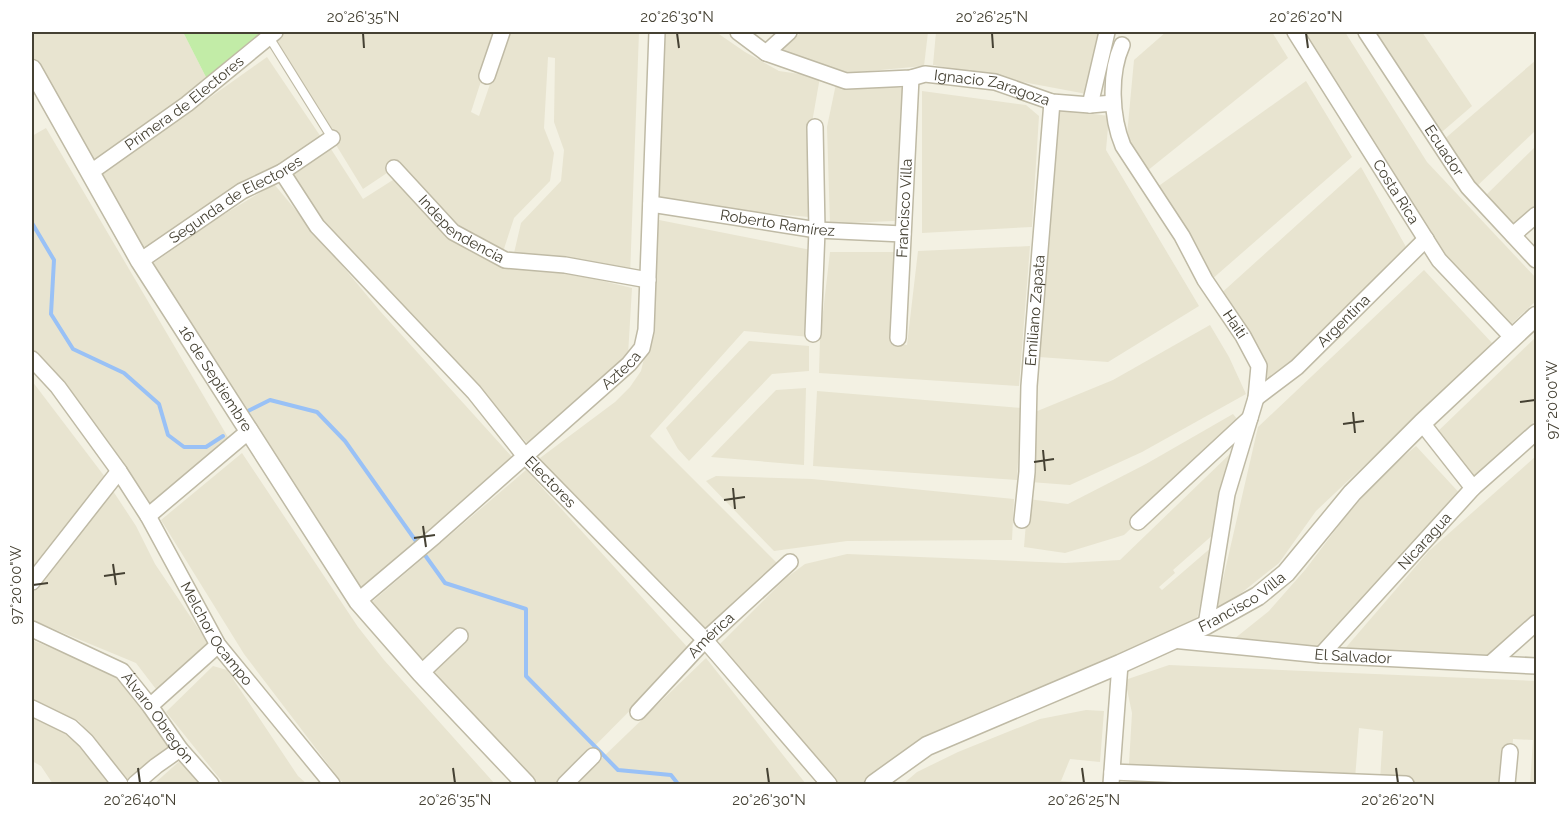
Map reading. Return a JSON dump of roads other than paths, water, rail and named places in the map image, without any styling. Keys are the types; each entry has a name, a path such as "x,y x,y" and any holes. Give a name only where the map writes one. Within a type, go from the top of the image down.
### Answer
{"street":[{"path":"487,76 502,32"},
{"name":"Azteca","path":"358,601 629,364 642,348 646,330 657,32"},
{"name":"Ignacio Zaragoza","path":"738,32 766,53 846,81 911,78 925,75 995,82 1052,102 1090,105 1113,103"},
{"path":"766,53 789,32"},
{"path":"1090,105 1107,32"},
{"name":"Costa Rica","path":"1295,32 1439,260 1514,338"},
{"name":"Ecuador","path":"1366,32 1468,187 1536,260"},
{"name":"Primera de Electores","path":"91,172 187,104 272,34"},
{"name":"Haití","path":"1122,45 1116,58 1113,103 1123,146 1182,236 1205,280 1243,336 1259,366 1256,398 1227,494 1206,625"},
{"name":"16 de Septiembre","path":"32,69 140,261 358,601 421,673 526,784"},
{"name":"Francisco Villa","path":"898,338 911,78"},
{"name":"Emiliano Zapata","path":"1022,520 1027,472 1029,386 1052,102"},
{"path":"813,334 817,230 815,127"},
{"name":"Segunda de Electores","path":"140,261 242,191 282,172 332,138"},
{"name":"Independencia","path":"394,168 453,232 505,260 566,265 648,280"},
{"name":"Electores","path":"282,172 317,226 474,392 524,455 705,640 829,784"},
{"name":"Roberto Ramírez","path":"651,204 817,230 903,234"},
{"path":"1513,235 1536,215"},
{"name":"Argentina","path":"1256,398 1297,367 1426,239"},
{"name":"Francisco Villa","path":"874,784 927,746 1120,664 1206,625 1258,597 1286,573 1352,493 1422,423 1536,316"},
{"name":"Melchor Ocampo","path":"32,359 65,396 119,471 148,516 218,645 332,784"},
{"path":"1138,522 1251,417"},
{"path":"1422,423 1473,488"},
{"path":"148,516 250,430"},
{"name":"Nicaragua","path":"1321,655 1473,488 1536,432"},
{"path":"32,582 119,471"},
{"name":"América","path":"638,712 705,640 790,561"},
{"path":"1491,663 1536,622"},
{"name":"Álvaro Obregón","path":"32,629 122,671 180,749 211,784"},
{"path":"421,673 460,636"},
{"name":"El Salvador","path":"1171,640 1321,655 1536,666"},
{"path":"150,706 218,645"},
{"path":"1120,664 1112,778 1406,784"},
{"path":"32,708 71,727 86,741 120,784"},
{"path":"135,784 156,765 180,749"},
{"path":"1507,784 1510,752"},
{"path":"565,784 593,756"}],"lane":[{"path":"272,34 332,138"}],"waterway":[{"path":"32,223 54,260 51,314 73,349 124,373 159,404 168,435 184,447 206,447 223,436"},
{"path":"248,411 270,400 317,412 345,441 418,544"},
{"path":"422,551 445,583 526,609 526,676 618,770 671,775 678,784"}]}
